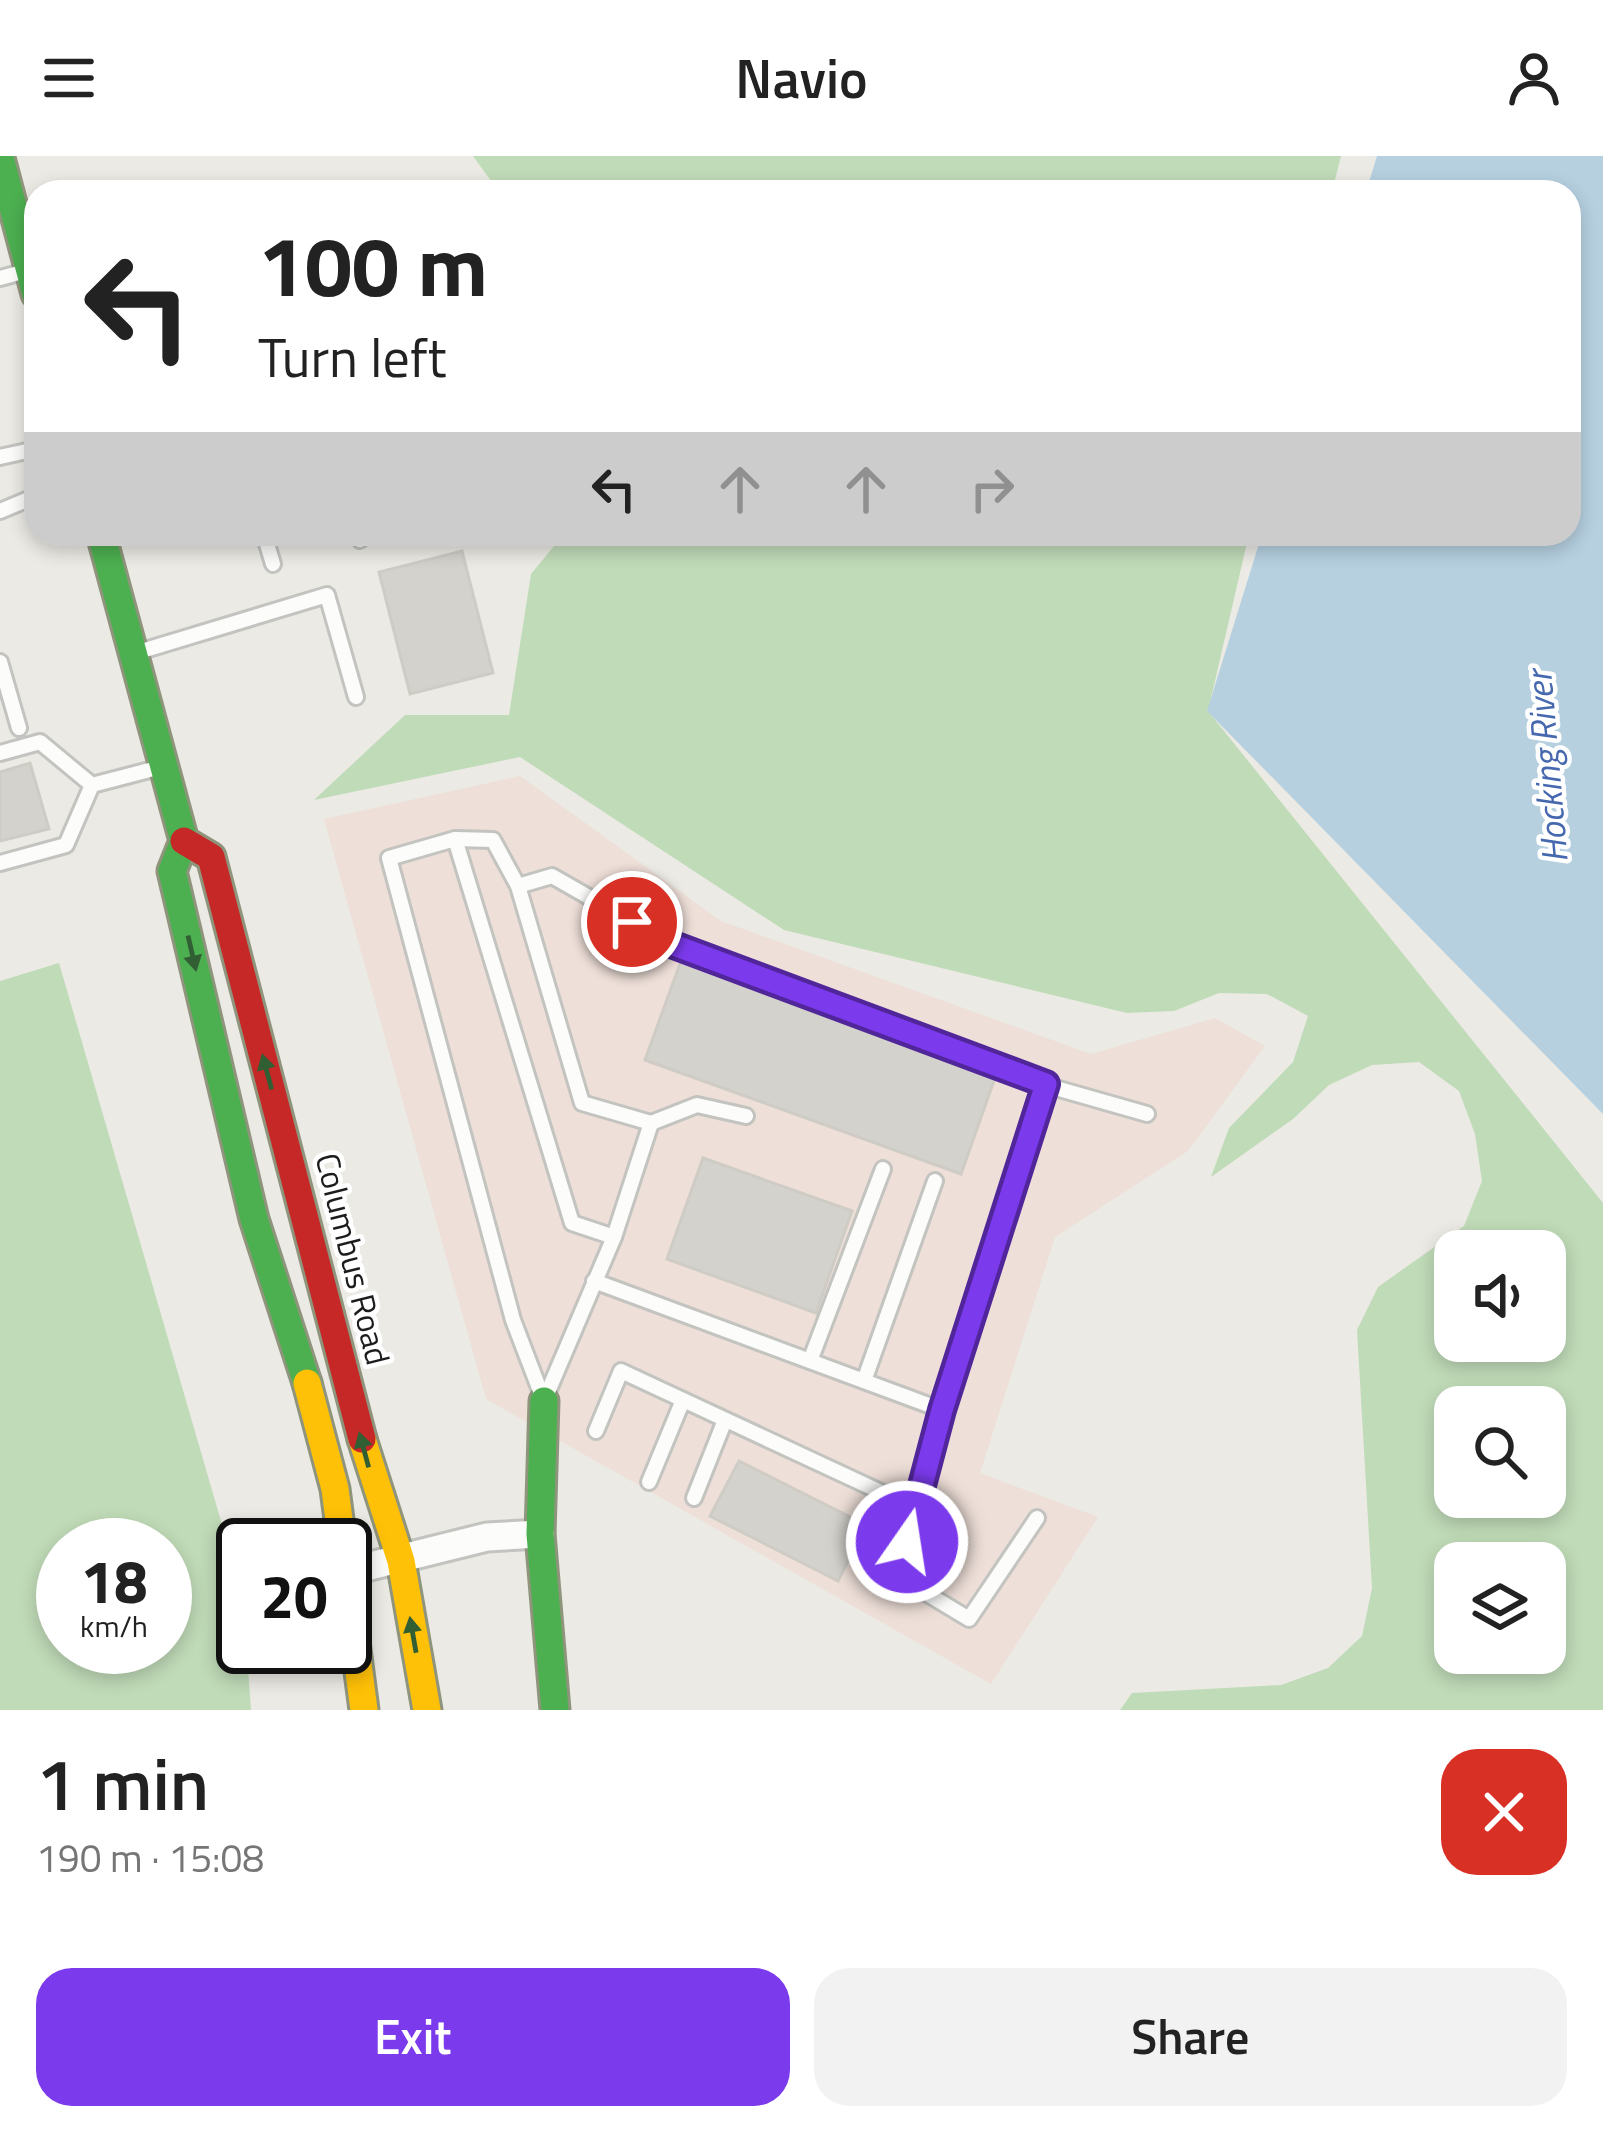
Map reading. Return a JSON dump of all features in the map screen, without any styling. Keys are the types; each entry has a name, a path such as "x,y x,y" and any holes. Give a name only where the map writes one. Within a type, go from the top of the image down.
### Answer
{"main road":[{"path":"0,158 24,248"},
{"name":"Columbus Road","path":"104,546 184,841 172,871 254,1219 297,1345 338,1518"},
{"name":"Columbus Road","path":"184,841 211,857 372,1479 401,1561 427,1710"},
{"path":"544,1401 540,1534 555,1710"},
{"name":"Columbus Road","path":"360,1674 364,1710"}],"street":[{"path":"372,1567 487,1537 540,1534"}],"lane":[{"path":"268,546 272,564"},
{"path":"133,653 327,595 356,697"},
{"path":"0,662 19,728"},
{"path":"0,753 40,742 92,785"},
{"path":"92,785 164,767"},
{"path":"0,863 66,845 92,785"},
{"path":"455,839 572,1223 614,1237"},
{"path":"544,1401 513,1320 389,858 455,839 493,840 518,886 582,1103 651,1123 697,1105 746,1116"},
{"path":"518,886 552,876 671,944 1046,1084 1147,1114"},
{"path":"1037,1518 968,1619 901,1578 914,1507 942,1410 1046,1084"},
{"path":"544,1401 614,1237 651,1123"},
{"path":"810,1361 883,1169"},
{"path":"864,1381 935,1181"},
{"path":"594,1281 942,1410"},
{"path":"596,1431 621,1371 914,1507"},
{"path":"650,1482 683,1400"},
{"path":"694,1498 725,1420"}],"shaded area":[{"path":"520,776 721,921 1091,1054 1215,1018 1265,1046 1188,1151 1055,1237 980,1473 1098,1517 991,1684 486,1399 324,819"}],"green space":[{"path":"473,156 1341,156 1335,180 490,180"},
{"path":"554,546 1246,546 1208,711 1603,1203 1603,1710 1120,1710 1132,1693 1281,1685 1328,1668 1362,1636 1372,1588 1357,1330 1378,1287 1434,1247 1434,1362 1566,1362 1566,1230 1458,1230 1482,1181 1475,1134 1459,1091 1419,1062 1372,1065 1329,1085 1293,1119 1211,1177 1229,1128 1293,1062 1308,1016 1267,994 1219,993 1174,1011 1127,1013 784,930 520,757 314,800 405,715 509,715 531,574"},
{"path":"59,963 220,1518 216,1518 216,1674 248,1674 251,1710 0,1710 0,981"}],"water":[{"name":"Hocking River","path":"1377,156 1603,156 1603,1114 1207,711 1258,546 1581,546 1581,180 1370,180"}],"building":[{"path":"462,551 493,673 410,694 379,572"},
{"path":"30,763 49,829 0,841 0,772"},
{"path":"681,961 996,1075 961,1174 645,1060"},
{"path":"703,1158 852,1211 816,1313 667,1259"},
{"path":"739,1461 866,1525 838,1581 710,1516"}],"traffic: fast":[{"path":"0,158 24,249"},
{"path":"104,546 184,841 172,871 254,1219 307,1383"},
{"path":"544,1401 540,1534 555,1710"}],"traffic: slow":[{"path":"307,1383 335,1489 364,1710"},
{"path":"362,1439 401,1561 427,1710"}],"traffic: jam":[{"path":"184,841 211,857 362,1439"}],"route":[{"path":"632,922 671,944 1046,1084 942,1410 907,1542"}]}
